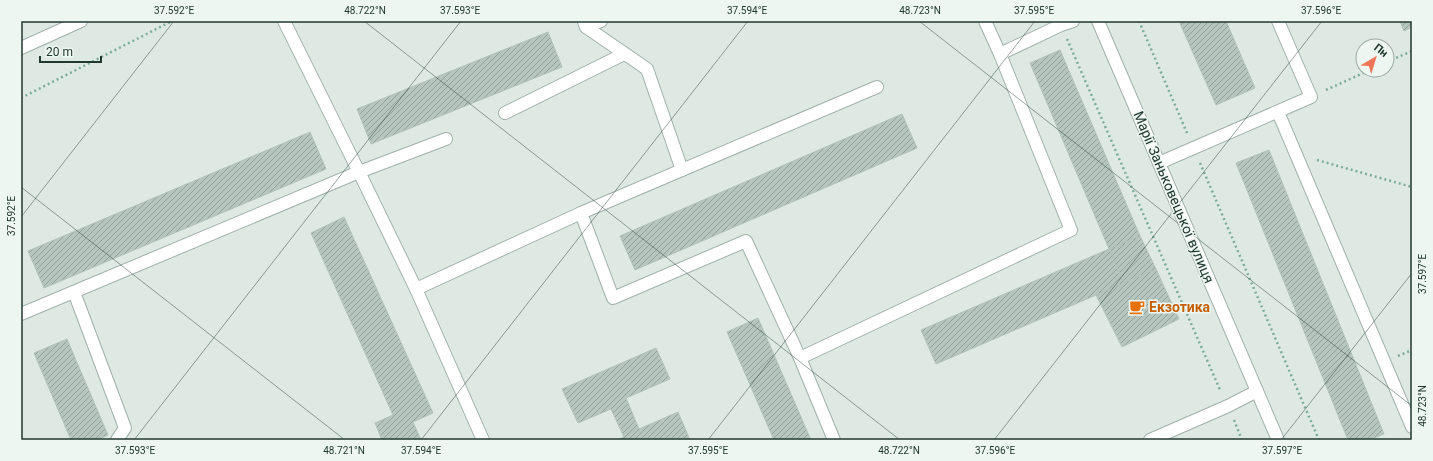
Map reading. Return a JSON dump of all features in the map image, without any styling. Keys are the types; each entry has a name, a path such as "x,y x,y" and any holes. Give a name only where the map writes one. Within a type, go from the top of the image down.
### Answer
{"street":[{"path":"21,48 81,21"},
{"path":"284,21 416,289 483,440"},
{"path":"585,24 601,21"},
{"path":"800,358 1071,230 1000,54 985,21"},
{"path":"1000,54 1061,25 1073,21"},
{"name":"Марії Заньковецької вулиця","path":"1098,21 1278,440"},
{"path":"1159,163 1311,97 1278,21"},
{"path":"585,24 624,54 647,69 682,170"},
{"path":"505,113 624,54"},
{"path":"416,289 581,213 877,87"},
{"path":"1278,112 1412,427"},
{"path":"21,314 359,172 446,139"},
{"path":"581,213 613,298 746,242 800,358 834,440"},
{"path":"74,292 125,428 117,440"},
{"path":"1150,440 1228,406 1257,391"}],"path":[{"path":"21,98 172,21"},
{"path":"1139,21 1319,440"},
{"path":"1061,25 1242,440"},
{"path":"1395,58 1412,51"},
{"path":"1311,97 1355,77"},
{"path":"1296,154 1412,187"}],"building":[{"path":"1179,21 1226,21 1255,88 1216,105"},
{"path":"1400,21 1412,21 1412,27 1404,31"},
{"path":"548,32 562,67 371,144 357,109"},
{"path":"1060,50 1140,236 1109,249 1030,63"},
{"path":"902,114 917,148 635,270 620,236"},
{"path":"310,132 326,169 44,288 28,251"},
{"path":"1269,150 1384,434 1369,440 1348,440 1236,163"},
{"path":"344,217 433,413 413,422 421,440 382,440 375,423 393,415 311,233"},
{"name":"Екзотика","path":"1140,236 1156,269 1124,283 1109,249"},
{"path":"1109,249 1124,283 936,364 921,330"},
{"name":"Екзотика","path":"1156,269 1179,319 1122,347 1096,295"},
{"path":"758,318 811,440 774,440 727,332"},
{"path":"67,339 108,435 97,440 71,440 34,353"},
{"path":"656,348 670,379 626,398 639,429 678,412 690,440 617,440 624,437 611,409 578,423 562,389"}],"place":[{"name":"Екзотика","path":"1137,307"}]}
